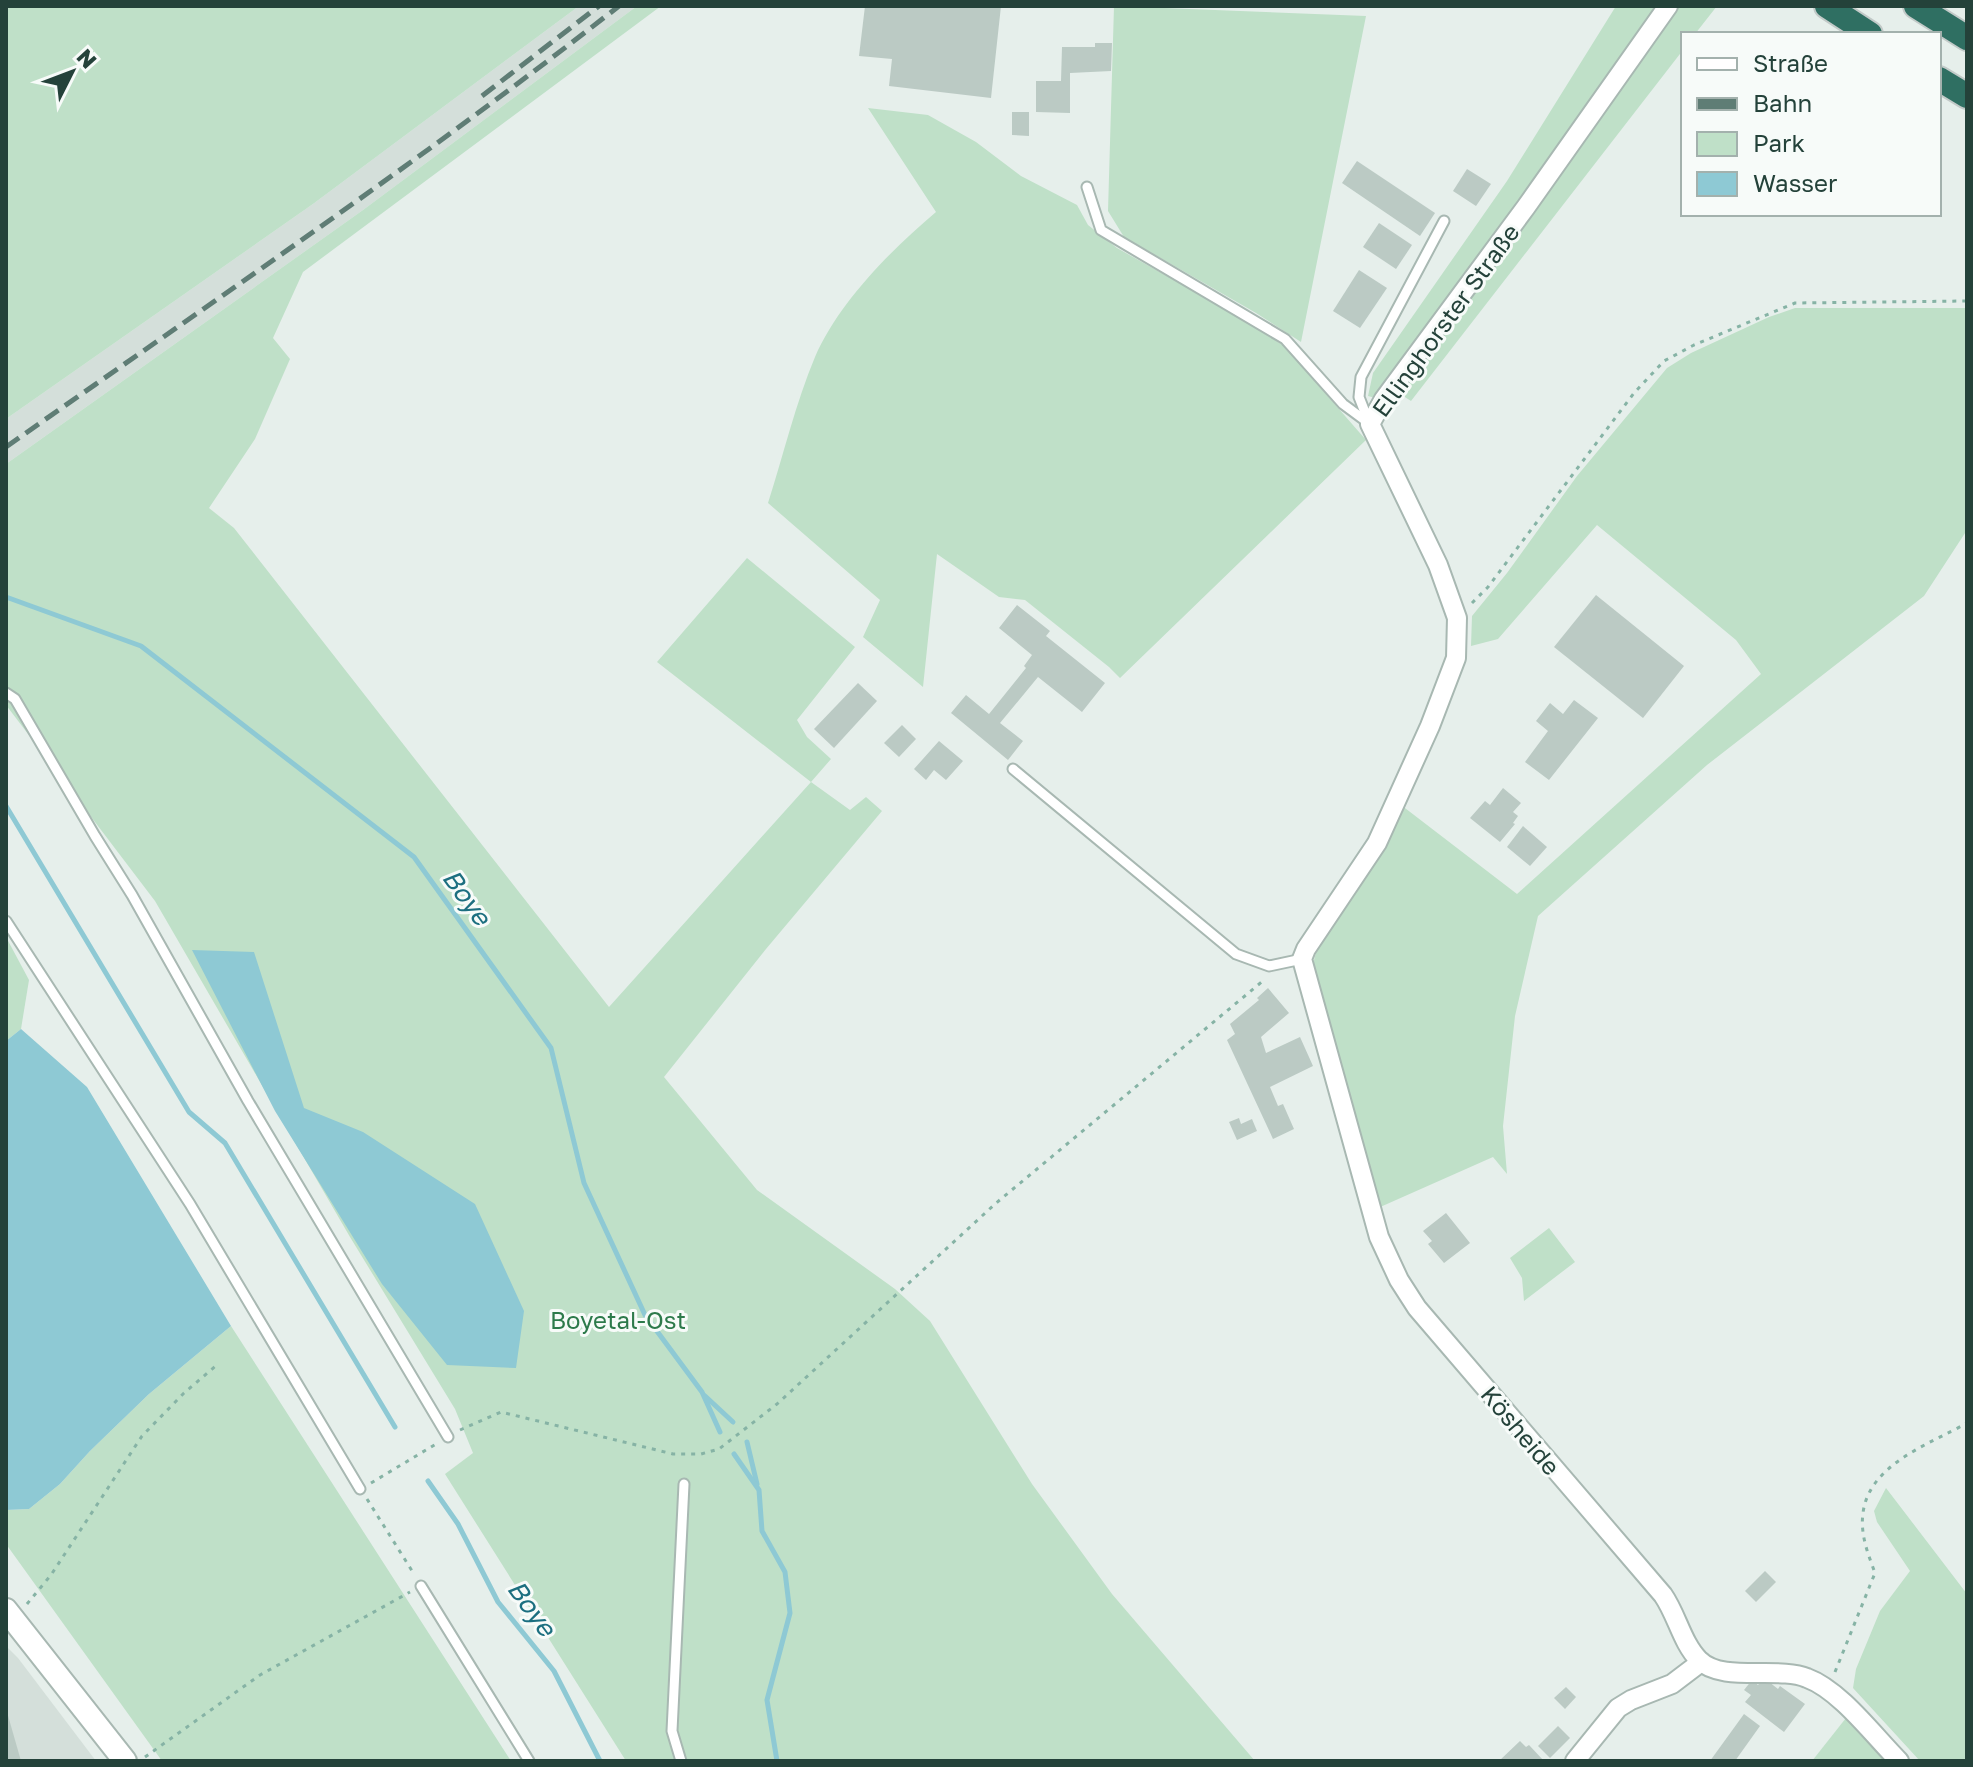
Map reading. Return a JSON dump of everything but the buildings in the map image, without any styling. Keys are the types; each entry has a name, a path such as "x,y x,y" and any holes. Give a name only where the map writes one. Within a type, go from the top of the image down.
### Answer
{"highway":[{"path":"1827,6 1867,32"},
{"path":"1916,6 1967,38"},
{"path":"1941,80 1967,96"}],"street":[{"name":"Ellinghorster Straße","path":"1302,959 1377,843 1430,726 1456,658 1457,618 1438,565 1370,424 1384,399 1526,207 1668,6"},
{"name":"Kösheide","path":"1302,959 1379,1237 1399,1280 1417,1308 1663,1595 1675,1612 1692,1651 1701,1662"},
{"path":"10,1615 125,1761"},
{"path":"1575,1761 1618,1708 1672,1684 1701,1662 1716,1669 1738,1672 1795,1674 1826,1688 1899,1761"}],"lane":[{"path":"1087,187 1101,230 1285,339 1343,404 1370,424"},
{"path":"1370,424 1359,397 1361,377 1444,221"},
{"path":"6,693 15,699 132,895 248,1101 448,1437"},
{"path":"1013,769 1236,954 1257,963 1283,965 1302,959"},
{"path":"6,921 190,1204 360,1489"},
{"path":"681,1761 672,1731 684,1484"},
{"path":"421,1586 529,1761"}],"path":[{"path":"1457,618 1488,587 1634,393 1664,361 1694,345 1795,303 1967,301"},
{"path":"139,1761 260,1675 421,1586 360,1489 448,1437 501,1412 673,1454 701,1454 719,1449 777,1404 995,1204 1283,965"},
{"path":"10,1615 51,1575 142,1436 218,1364"},
{"path":"1826,1688 1841,1660 1875,1573 1864,1541 1863,1513 1869,1494 1886,1470 1912,1452 1967,1423"}],"shaded area":[{"path":"579,6 637,6 363,210 6,464 6,419 313,204"},
{"path":"6,1646 18,1658 96,1761 6,1761"}],"green space":[{"path":"6,6 579,6 313,204 6,419"},
{"name":"Boyetal-Ost","path":"637,6 661,6 303,272 273,338 290,359 255,439 209,508 234,528 609,1007 811,782 850,810 866,797 882,811 664,1077 757,1190 895,1289 930,1321 1032,1484 1112,1594 1255,1761 626,1761 445,1474 473,1453 455,1409 350,1237 155,901 6,705 6,464 363,210"},
{"path":"1114,6 1366,16 1301,342 1124,237 1108,211"},
{"path":"1616,6 1717,6 1697,32 1681,32 1681,53 1411,401 1388,386 1379,399 1368,396 1373,373 1507,181"},
{"path":"868,108 928,115 976,142 1021,176 1077,205 1088,225 1117,248 1238,316 1284,346 1366,440 1120,678 1025,600 999,597 937,554 923,687 863,637 880,600 768,503 802,392 825,337 868,278 936,212"},
{"path":"1795,308 1967,308 1967,530 1924,596 1707,765 1538,916 1515,1016 1503,1126 1507,1174 1493,1157 1378,1208 1313,973 1320,944 1382,851 1401,805 1517,894 1761,674 1736,640 1597,525 1498,639 1471,646 1472,616 1577,476 1667,368 1691,353"},
{"path":"747,558 855,647 797,720 807,737 831,759 811,782 657,662"},
{"path":"6,937 29,980 21,1029 6,1041"},
{"path":"1549,1228 1575,1262 1524,1301 1522,1278 1510,1258"},
{"path":"231,1326 511,1761 162,1761 6,1544 6,1510 29,1509 60,1484 149,1394"},
{"path":"1886,1488 1967,1594 1967,1761 1920,1761 1853,1688 1856,1669 1880,1611 1910,1571 1877,1522 1874,1511"},
{"path":"1846,1718 1887,1761 1812,1761"}],"water":[{"path":"192,950 254,952 304,1108 363,1132 475,1204 524,1311 516,1368 447,1365 382,1284 275,1111"},
{"path":"21,1029 87,1087 231,1326 149,1394 60,1484 29,1509 6,1510 6,1041"}],"waterway":[{"name":"Boye","path":"6,597 141,646 414,857 551,1048 584,1183 645,1315 702,1392 720,1432"},
{"name":"Boye","path":"6,806 189,1112 225,1143 395,1427"},
{"name":"Boye","path":"705,1396 733,1422"},
{"name":"Boye","path":"747,1442 757,1484"},
{"name":"Boye","path":"734,1454 759,1490 762,1531 785,1572 790,1613 767,1700 777,1761"},
{"name":"Boye","path":"428,1481 458,1524 498,1602 554,1671 600,1761"}],"railway":[{"path":"482,96 599,6"},
{"path":"6,447 392,175 619,6"}]}
